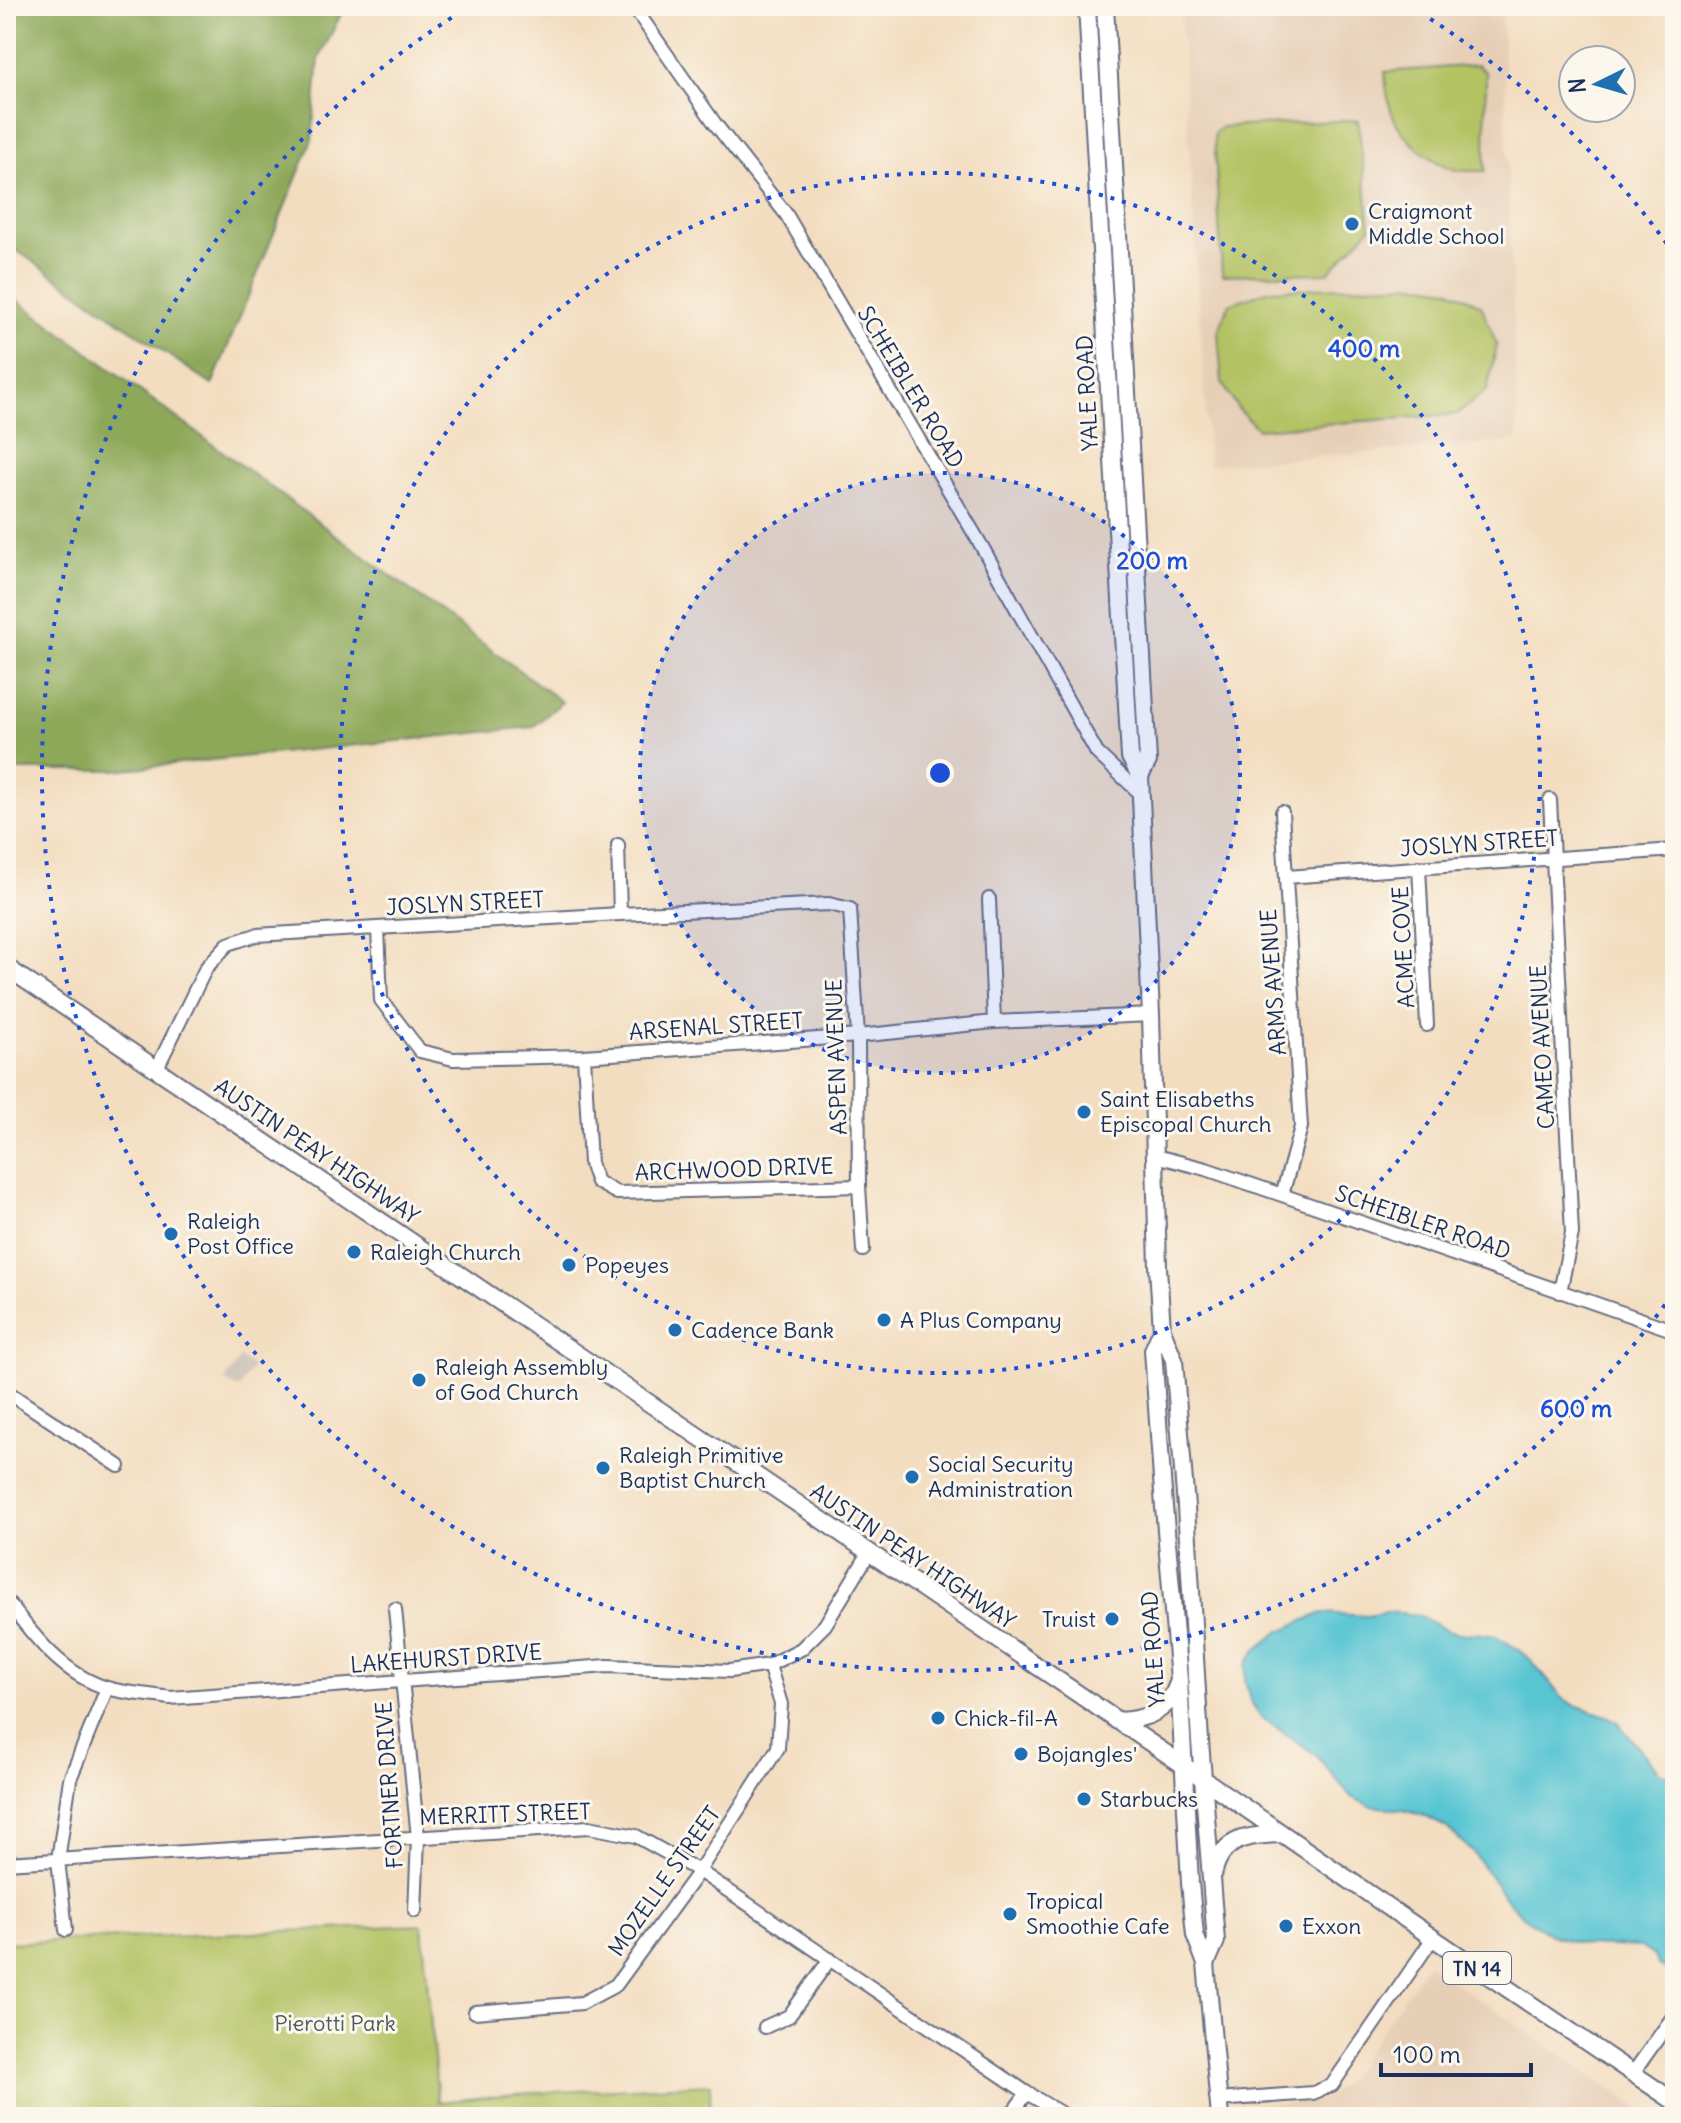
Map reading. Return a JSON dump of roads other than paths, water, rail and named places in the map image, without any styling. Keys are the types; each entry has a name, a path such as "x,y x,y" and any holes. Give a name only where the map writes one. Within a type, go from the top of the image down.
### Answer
{"main road":[{"name":"YALE ROAD","path":"1087,6 1130,757 1140,776 1162,1330 1175,1369 1216,1941 1206,1964"},
{"name":"YALE ROAD","path":"1105,6 1148,761 1140,776"},
{"name":"AUSTIN PEAY HIGHWAY","path":"6,967 1675,2102"},
{"name":"YALE ROAD","path":"1162,1330 1153,1350 1179,1680 1190,1883 1195,1935 1206,1964 1219,2108"},
{"path":"1117,1721 1132,1720 1164,1708 1174,1696 1179,1680"},
{"path":"1212,1881 1221,1852 1232,1844 1254,1836 1281,1834"}],"street":[{"name":"SCHEIBLER ROAD","path":"633,6 716,125 786,214 981,545 1097,753 1141,794"},
{"name":"CAMEO AVENUE","path":"1550,800 1572,1233 1560,1292"},
{"name":"ARMS AVENUE","path":"1282,812 1301,1127 1282,1195"},
{"path":"618,845 620,914"},
{"name":"JOSLYN STREET","path":"1286,877 1675,850"},
{"name":"ACME COVE","path":"1419,867 1427,1025"},
{"path":"989,899 994,1022"},
{"name":"JOSLYN STREET","path":"157,1068 206,968 228,944 256,935 829,904 850,909"},
{"name":"ASPEN AVENUE","path":"850,909 858,1036 859,1186 863,1250"},
{"name":"ARSENAL STREET","path":"378,928 381,1000 420,1051 453,1059 584,1056 858,1036 994,1022 1151,1015"},
{"name":"ARCHWOOD DRIVE","path":"584,1056 590,1163 597,1182 617,1193 859,1186"},
{"name":"SCHEIBLER ROAD","path":"1156,1156 1206,1169 1675,1331"},
{"path":"6,1391 119,1466"},
{"name":"LAKEHURST DRIVE","path":"8,1602 34,1637 72,1671 107,1688 170,1698 608,1666 730,1671 769,1665 801,1649 825,1625 869,1553"},
{"name":"FORTNER DRIVE","path":"395,1609 418,1838 415,1911"},
{"name":"MOZELLE STREET","path":"475,2012 582,2003 616,1985 699,1871 778,1748 781,1704 769,1665"},
{"path":"66,1930 58,1860 70,1779 107,1688"},
{"name":"MERRITT STREET","path":"6,1863 589,1827 636,1836 699,1871 1067,2117"},
{"path":"1219,2108 1313,2093 1332,2085 1433,1938"},
{"path":"765,2027 789,2016 830,1959"},
{"path":"1633,2073 1675,2014"},
{"path":"1009,2117 1027,2093"}],"water":[{"path":"1388,1612 1418,1615 1454,1632 1496,1636 1532,1661 1561,1697 1617,1722 1660,1773 1675,1777 1675,1975 1657,1964 1654,1956 1641,1947 1584,1945 1554,1936 1537,1926 1518,1912 1473,1852 1446,1827 1422,1815 1371,1806 1351,1797 1316,1755 1261,1717 1250,1700 1245,1681 1246,1665 1256,1650 1280,1631 1322,1613 1367,1616"}],"place":[{"name":"Craigmont Middle School","path":"1352,224"},
{"name":"Saint Elisabeths Episcopal Church","path":"1084,1112"},
{"name":"Raleigh Post Office","path":"171,1234"},
{"name":"Raleigh Church","path":"354,1252"},
{"name":"Popeyes","path":"569,1265"},
{"name":"A Plus Company","path":"884,1320"},
{"name":"Cadence Bank","path":"675,1330"},
{"name":"Raleigh Assembly of God Church","path":"419,1380"},
{"name":"Raleigh Primitive Baptist Church","path":"603,1468"},
{"name":"Social Security Administration","path":"912,1477"},
{"name":"Truist","path":"1112,1619"},
{"name":"Chick-fil-A","path":"938,1718"},
{"name":"Bojangles'","path":"1021,1754"},
{"name":"Starbucks","path":"1084,1799"},
{"name":"Tropical Smoothie Cafe","path":"1010,1914"},
{"name":"Exxon","path":"1286,1926"}],"park label":[{"name":"Pierotti Park","path":"335,2023"}]}
